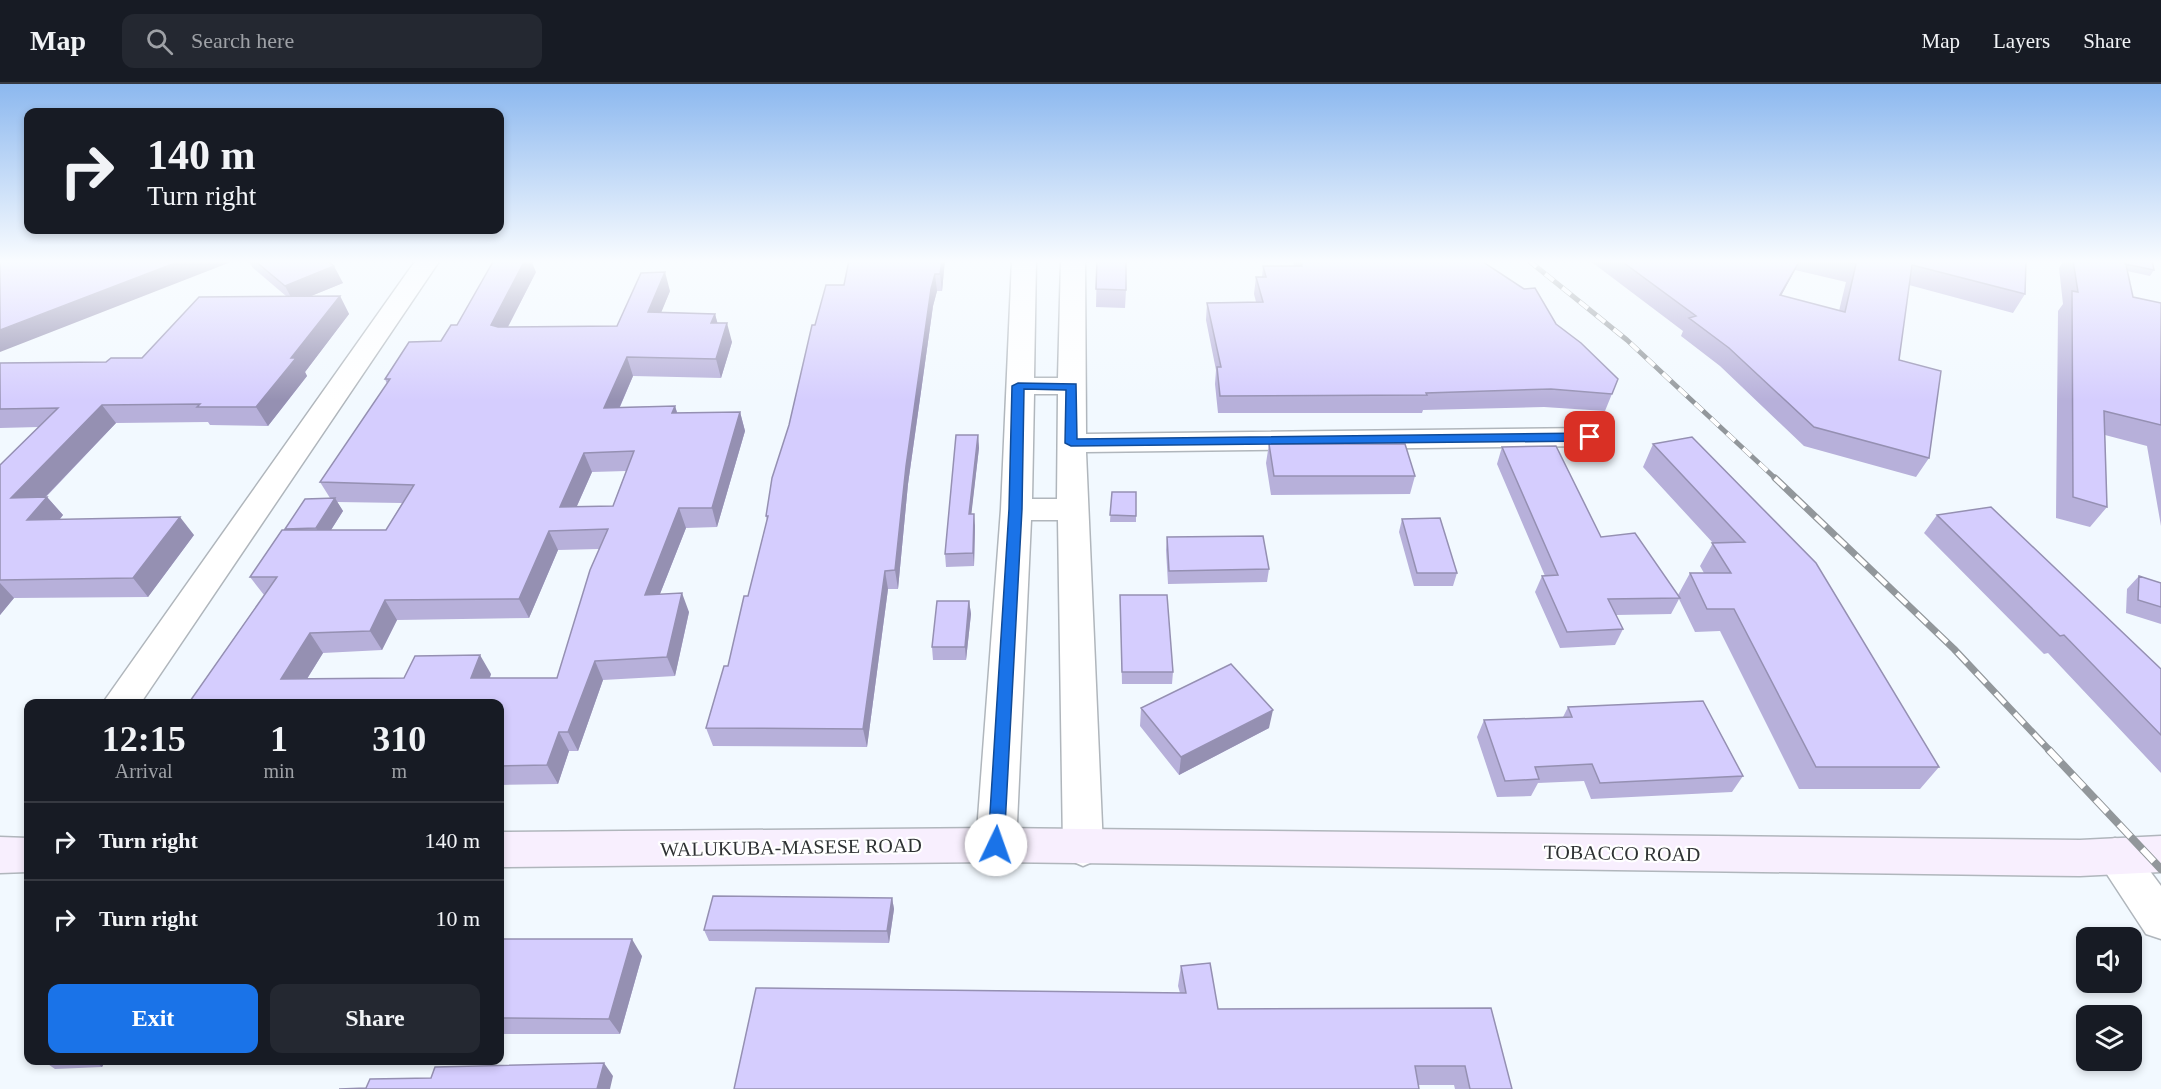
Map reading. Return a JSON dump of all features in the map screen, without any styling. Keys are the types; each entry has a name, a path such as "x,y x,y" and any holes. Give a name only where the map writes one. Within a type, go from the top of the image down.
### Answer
{"street":[{"path":"123,699 396,307"},
{"path":"996,845 1016,509 1022,307"},
{"path":"1073,307 1071,443 1075,510 1083,848"},
{"path":"1018,386 1072,386"},
{"path":"1071,443 1590,437"},
{"path":"1016,509 1075,510"},
{"name":"WALUKUBA-MASESE ROAD","path":"504,850 996,845 1083,848"},
{"name":"TOBACCO ROAD","path":"1083,848 2115,856 2161,854"},
{"path":"2115,856 2161,920"}],"building":[{"path":"0,307 60,307 0,330"},
{"path":"190,307 331,307 291,358 296,358 256,407 197,407 200,404 102,405 11,498 47,497 27,520 180,517 133,578 0,580 0,465 58,408 0,409 0,363 106,362 111,358 142,358"},
{"path":"467,307 500,307 491,325 498,327 617,326 626,307 650,307 648,312 715,314 711,323 727,323 716,359 627,357 604,408 675,406 672,413 740,412 712,508 679,508 645,595 682,593 667,657 595,661 568,732 559,732 547,765 504,766 504,699 192,699 277,577 250,577 282,530 386,530 414,485 320,482 390,379 385,379 409,342 441,341 451,325 457,325","holes":["634,451 613,506 560,507 584,453","608,529 590,570 557,678 471,678 480,655 415,656 404,678 281,679 310,633 370,631 385,600 519,599 549,531"]},
{"path":"820,307 928,307 906,466 895,570 885,571 863,729 706,728 724,666 728,666 744,596 748,596 768,516 766,516 772,478 789,425 812,325 815,325"},
{"path":"1208,307 1546,307 1556,324 1581,343 1618,379 1612,394 1551,389 1426,393 1427,395 1220,396 1217,367 1221,367"},
{"path":"1684,307 1826,307 1845,312 1846,307 1906,307 1899,360 1941,371 1929,458 1814,427 1729,348 1689,318 1696,316"},
{"path":"2072,307 2161,307 2161,425 2104,411 2107,507 2073,497"},
{"path":"956,435 978,435 969,514 974,514 973,553 945,554"},
{"path":"1692,437 1816,563 1939,767 1816,767 1734,609 1707,609 1690,573 1731,573 1712,543 1745,542 1653,444"},
{"path":"1269,444 1405,444 1415,476 1274,476"},
{"path":"1556,446 1601,537 1635,533 1680,598 1608,599 1623,629 1567,632 1542,576 1558,575 1502,447"},
{"path":"1112,492 1136,492 1136,516 1110,515"},
{"path":"335,498 316,528 285,529 305,499"},
{"path":"1991,507 2161,669 2161,735 2064,635 2060,636 1937,515"},
{"path":"1440,518 1457,573 1417,573 1402,519"},
{"path":"1263,536 1269,569 1169,571 1167,537"},
{"path":"2139,576 2161,583 2161,607 2138,600"},
{"path":"1120,595 1167,595 1173,672 1122,672"},
{"path":"937,601 969,601 965,647 932,647"},
{"path":"1231,664 1273,710 1181,757 1141,708"},
{"path":"1703,701 1743,776 1600,783 1592,764 1535,767 1539,779 1505,781 1484,720 1572,717 1568,707"},
{"path":"713,896 892,898 887,931 704,930"},
{"path":"504,939 632,939 609,1019 504,1018"},
{"path":"1210,963 1218,1009 1491,1008 1512,1089 1470,1089 1465,1066 1415,1066 1419,1089 734,1089 756,988 1186,993 1181,966"},
{"path":"604,1063 597,1089 339,1089 366,1088 370,1079 431,1078 435,1067"}],"railway":[{"path":"1586,307 1627,340 1776,479"},
{"path":"1775,478 1954,649 2050,751"},
{"path":"2049,750 2161,869"}],"route":[{"path":"996,845 1016,509 1018,386 1072,386 1071,443 1590,437"}]}
